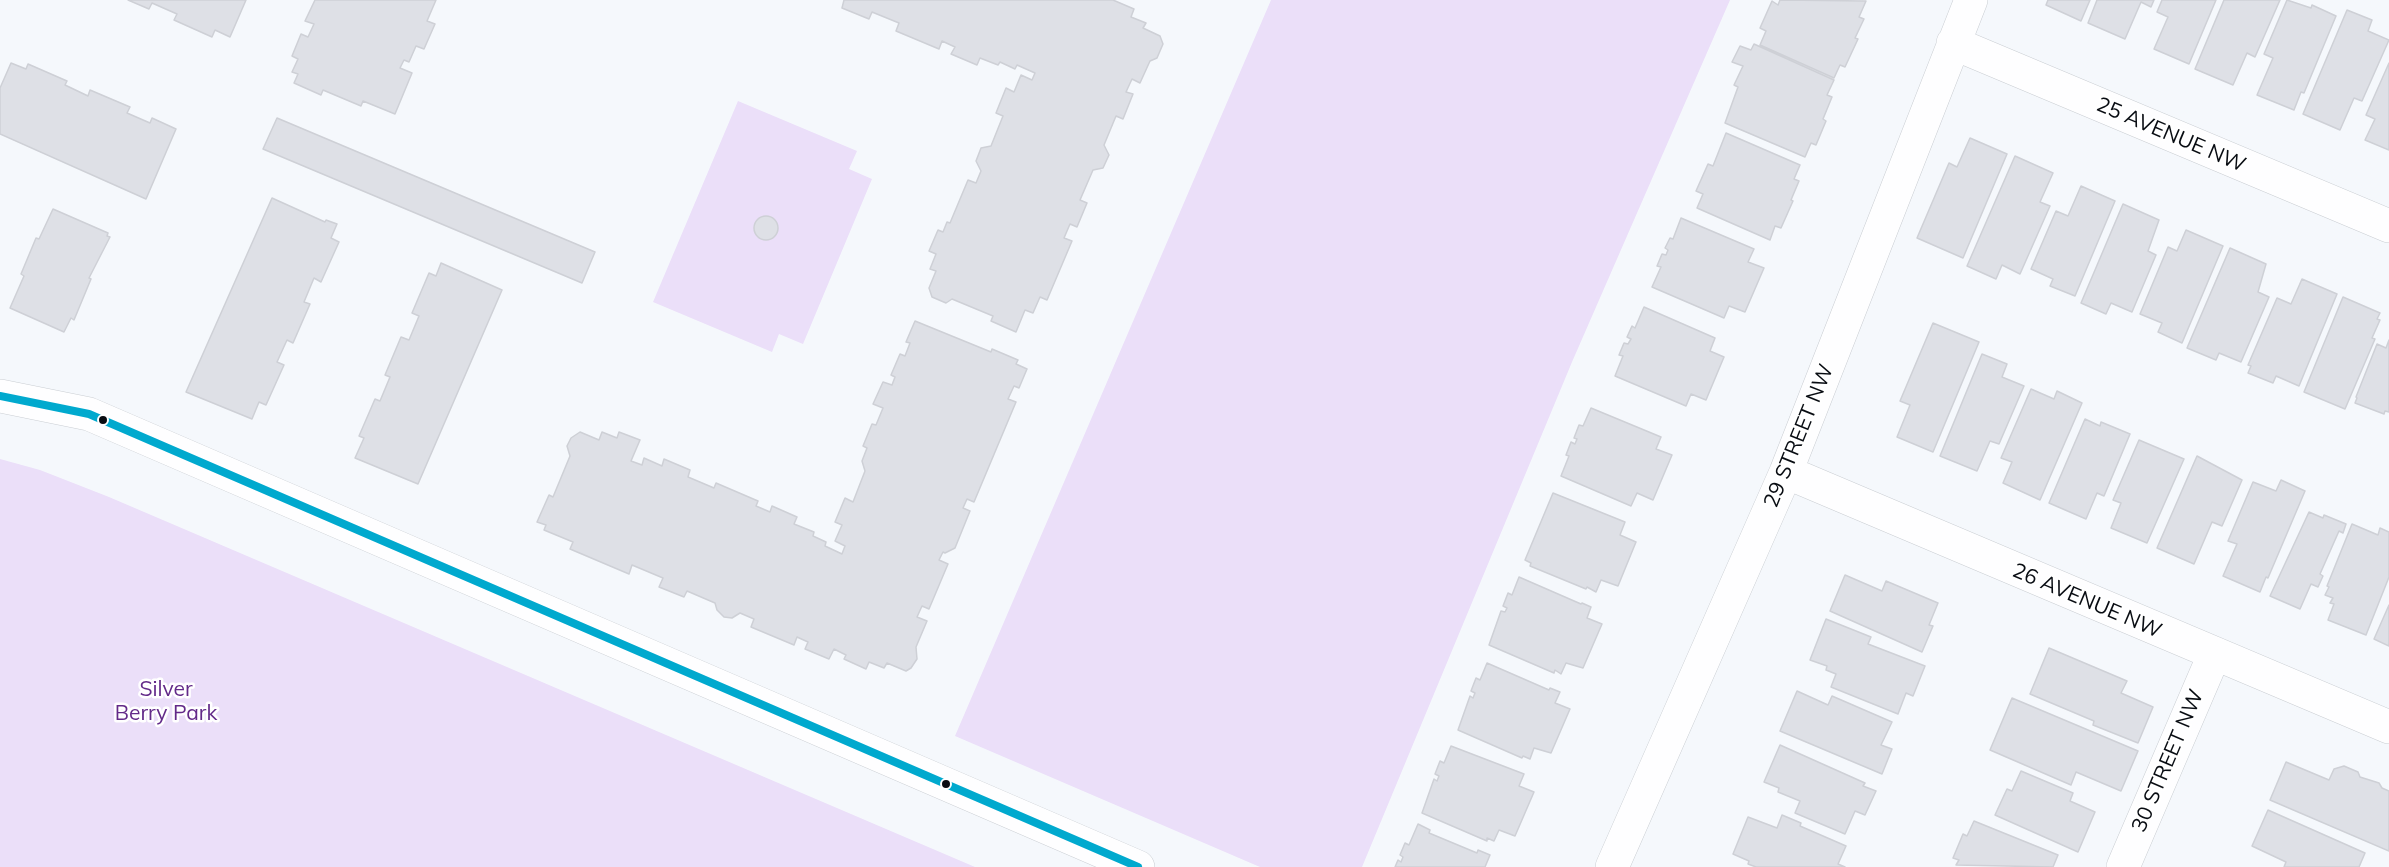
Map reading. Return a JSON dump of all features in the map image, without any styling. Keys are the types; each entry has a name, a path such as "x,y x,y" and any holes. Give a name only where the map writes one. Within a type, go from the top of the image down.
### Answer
{"street":[{"name":"29 STREET NW","path":"1612,867 1786,472 1971,0"},
{"name":"25 AVENUE NW","path":"1953,43 2389,226"},
{"path":"0,396 90,414 1138,867"},
{"name":"26 AVENUE NW","path":"1786,472 2214,655 2389,727"},
{"name":"30 STREET NW","path":"2122,867 2214,655"}],"green space":[{"path":"1271,0 1730,0 1572,362 1362,867 1260,867 955,736"},
{"path":"738,101 857,151 849,169 872,179 803,344 779,334 772,352 653,302"},
{"name":"Silver Berry Park","path":"0,459 40,470 109,497 975,867 0,867"}],"building":[{"path":"128,0 246,0 230,37 215,30 212,37 174,20 177,14 152,3 149,9"},
{"path":"315,0 436,0 427,21 435,24 424,49 416,46 409,62 404,60 400,68 412,73 395,114 363,101 361,106 323,90 321,95 294,83 298,74 292,72 298,59 292,56 301,34 308,37 314,24 305,21"},
{"path":"844,0 1113,0 1134,9 1131,17 1146,23 1143,28 1160,36 1163,44 1157,58 1150,61 1140,83 1132,79 1126,92 1133,94 1123,119 1116,116 1104,145 1109,155 1103,168 1093,170 1080,200 1087,203 1077,227 1070,224 1064,238 1072,241 1047,300 1040,297 1033,313 1025,310 1016,332 991,321 993,316 952,299 946,303 932,297 929,288 936,271 930,269 936,254 929,251 938,230 943,232 947,222 950,223 968,180 976,183 981,171 976,161 981,148 991,146 1003,116 996,113 1006,88 1014,92 1021,75 1032,80 1035,73 1017,65 1015,69 1000,62 998,65 980,58 977,65 951,54 955,47 942,41 939,49 896,31 899,23 872,12 869,19 842,8"},
{"path":"1780,0 1866,1 1859,17 1864,19 1855,38 1858,39 1845,67 1840,65 1834,78 1760,45 1766,31 1760,28 1772,1 1778,5"},
{"path":"2048,0 2090,0 2081,21 2046,5"},
{"path":"2097,0 2154,0 2151,7 2141,2 2125,39 2088,23"},
{"path":"2162,0 2216,0 2189,64 2154,49 2168,17 2157,12"},
{"path":"2224,0 2280,0 2255,57 2247,53 2233,85 2195,69"},
{"path":"2287,0 2311,8 2312,5 2336,16 2304,93 2301,92 2294,110 2257,95 2273,58 2264,54"},
{"path":"2347,10 2372,20 2368,31 2389,40 2362,101 2354,98 2340,130 2303,114"},
{"path":"1754,44 1834,80 1827,95 1832,97 1823,119 1826,121 1816,145 1811,143 1805,157 1725,123 1738,87 1734,85 1743,66 1732,62 1740,46 1751,50"},
{"path":"11,63 26,69 28,64 67,81 65,85 88,96 90,90 130,107 127,113 150,123 152,118 176,129 146,199 0,134 0,88"},
{"path":"2389,63 2389,150 2365,140 2375,119 2366,115"},
{"path":"277,118 595,252 582,283 263,149"},
{"path":"1726,133 1800,165 1794,179 1799,181 1791,200 1793,201 1781,228 1775,226 1770,240 1697,208 1703,194 1696,191 1708,164 1713,166"},
{"path":"1970,138 2007,154 1963,258 1917,238 1949,163 1957,167"},
{"path":"2015,156 2053,173 2040,202 2050,206 2020,274 2002,265 1996,279 1967,266"},
{"path":"2081,186 2115,201 2075,296 2050,286 2053,279 2031,269 2056,211 2068,216"},
{"path":"272,198 325,222 326,220 337,224 331,238 339,242 321,282 314,278 304,302 310,304 293,343 287,340 277,362 284,365 266,405 259,402 252,419 186,392"},
{"path":"2123,204 2159,220 2148,251 2156,255 2132,312 2111,303 2106,314 2081,303"},
{"path":"53,209 108,233 107,236 110,237 89,278 91,279 74,320 71,318 64,332 10,308 24,276 21,274 36,238 39,239"},
{"path":"766,216 775,219 778,228 775,237 766,240 757,237 754,228 757,219"},
{"path":"1681,218 1754,249 1748,262 1764,268 1745,312 1729,306 1724,318 1652,287 1661,267 1657,266 1662,254 1666,255 1668,250 1665,248 1670,238 1673,239"},
{"path":"2186,230 2223,246 2182,343 2158,332 2162,323 2140,314 2168,247 2177,251"},
{"path":"2230,248 2266,264 2258,292 2269,297 2241,362 2219,353 2216,360 2187,348"},
{"path":"441,263 502,290 418,484 355,458 364,438 359,436 375,399 380,401 390,377 385,375 401,337 409,340 419,316 412,313 429,273 436,276"},
{"path":"2302,279 2337,294 2299,386 2276,376 2273,383 2248,373 2251,366 2248,365 2277,298 2291,304"},
{"path":"2343,297 2380,313 2377,319 2380,320 2372,338 2375,339 2345,409 2304,392"},
{"path":"1644,307 1715,338 1710,351 1724,357 1706,400 1691,394 1686,406 1615,376 1623,356 1619,355 1624,343 1628,344 1631,339 1627,337 1632,326 1635,328"},
{"path":"915,321 991,352 992,349 1018,360 1016,364 1027,369 1019,388 1014,386 1008,399 1016,402 974,502 967,499 963,508 970,511 955,548 943,552 939,560 948,564 929,609 922,606 917,617 927,621 916,647 917,659 906,671 887,663 884,668 869,662 866,669 844,659 846,655 834,649 829,659 805,649 808,642 797,637 794,645 751,627 754,619 740,613 732,618 724,617 717,610 715,603 687,591 684,597 659,587 663,578 632,565 629,574 570,549 573,542 544,530 546,525 537,522 549,495 553,497 570,456 567,446 571,438 580,432 599,440 602,432 617,438 619,432 640,440 631,461 642,465 644,458 662,466 664,459 690,470 688,477 714,488 716,483 758,501 756,506 770,512 772,506 797,517 794,524 814,532 813,536 826,542 825,546 842,554 845,546 835,541 842,525 835,522 845,498 853,502 865,471 862,461 867,448 863,446 872,424 876,425 883,408 873,404 883,382 892,385 895,377 891,375 900,354 905,356 910,343 906,342"},
{"path":"1933,323 1979,342 1933,452 1897,437 1910,405 1900,401"},
{"path":"2389,340 2389,412 2385,411 2384,414 2355,403 2377,344 2386,348"},
{"path":"1982,354 2007,364 2002,377 2024,386 1999,444 1990,441 1977,471 1940,456"},
{"path":"2031,389 2054,399 2057,391 2082,403 2040,500 2003,483 2012,462 2001,458"},
{"path":"1591,408 1661,437 1656,449 1672,455 1653,500 1637,493 1631,506 1561,476 1569,456 1566,455 1571,442 1575,444 1577,439 1574,438 1579,425 1583,426"},
{"path":"2085,419 2100,426 2101,422 2130,434 2104,496 2097,493 2086,519 2049,503"},
{"path":"2139,440 2184,459 2147,543 2111,528 2121,503 2113,500"},
{"path":"2197,456 2242,480 2222,526 2212,522 2194,564 2157,548"},
{"path":"2281,480 2305,491 2260,592 2223,576 2237,544 2228,541 2253,482 2276,491"},
{"path":"1553,493 1625,522 1620,535 1636,542 1618,586 1601,580 1596,592 1530,566 1531,563 1525,560"},
{"path":"2309,512 2346,524 2343,533 2339,531 2320,574 2323,576 2318,587 2311,584 2300,609 2270,596"},
{"path":"2352,524 2378,535 2380,528 2389,532 2389,577 2366,635 2328,620 2334,604 2330,603 2333,598 2325,595 2329,587 2327,586"},
{"path":"1845,575 1882,591 1886,581 1938,603 1929,625 1933,626 1922,652 1830,611"},
{"path":"1519,577 1591,607 1587,618 1602,624 1583,668 1566,663 1561,674 1555,670 1554,673 1489,645 1501,611 1505,612 1507,608 1503,606 1508,593 1512,595"},
{"path":"2389,605 2389,646 2374,639"},
{"path":"1826,619 1871,637 1868,644 1925,666 1913,696 1906,693 1898,714 1831,687 1836,674 1826,670 1827,666 1810,660"},
{"path":"2049,648 2127,681 2121,693 2153,707 2138,743 2093,725 2094,721 2030,694"},
{"path":"1487,663 1549,690 1550,688 1560,692 1555,703 1570,709 1551,753 1534,748 1530,759 1523,756 1522,758 1458,730 1470,696 1473,698 1475,693 1471,691 1476,678 1480,680"},
{"path":"1797,691 1828,705 1832,696 1892,722 1881,745 1892,749 1882,774 1780,731"},
{"path":"2012,698 2138,751 2121,791 2076,772 2071,785 1990,750"},
{"path":"1780,745 1865,783 1863,786 1876,791 1865,815 1855,811 1845,834 1795,813 1800,801 1778,792 1779,788 1764,782"},
{"path":"1451,746 1524,774 1519,786 1534,792 1515,836 1499,830 1494,841 1487,838 1487,841 1422,813 1434,779 1437,781 1439,776 1435,774 1440,761 1444,763"},
{"path":"2286,762 2329,780 2334,769 2344,766 2358,772 2360,777 2379,783 2382,788 2389,791 2389,851 2270,800"},
{"path":"2021,771 2073,793 2070,801 2095,812 2078,852 1995,815 2007,789 2012,791"},
{"path":"2268,810 2365,853 2359,867 2284,867 2286,862 2252,846"},
{"path":"1782,815 1801,823 1800,826 1846,846 1838,864 1845,867 1756,867 1733,854 1748,817 1777,828"},
{"path":"1974,821 2058,855 2053,867 1956,865 1959,860 1953,858 1963,834 1967,836"},
{"path":"1418,824 1430,830 1429,833 1477,853 1478,850 1490,855 1485,867 1395,867 1398,860 1401,862 1403,857 1400,855 1405,843 1409,845"}],"transit line":[{"path":"0,396 89,414 1138,867"}]}
